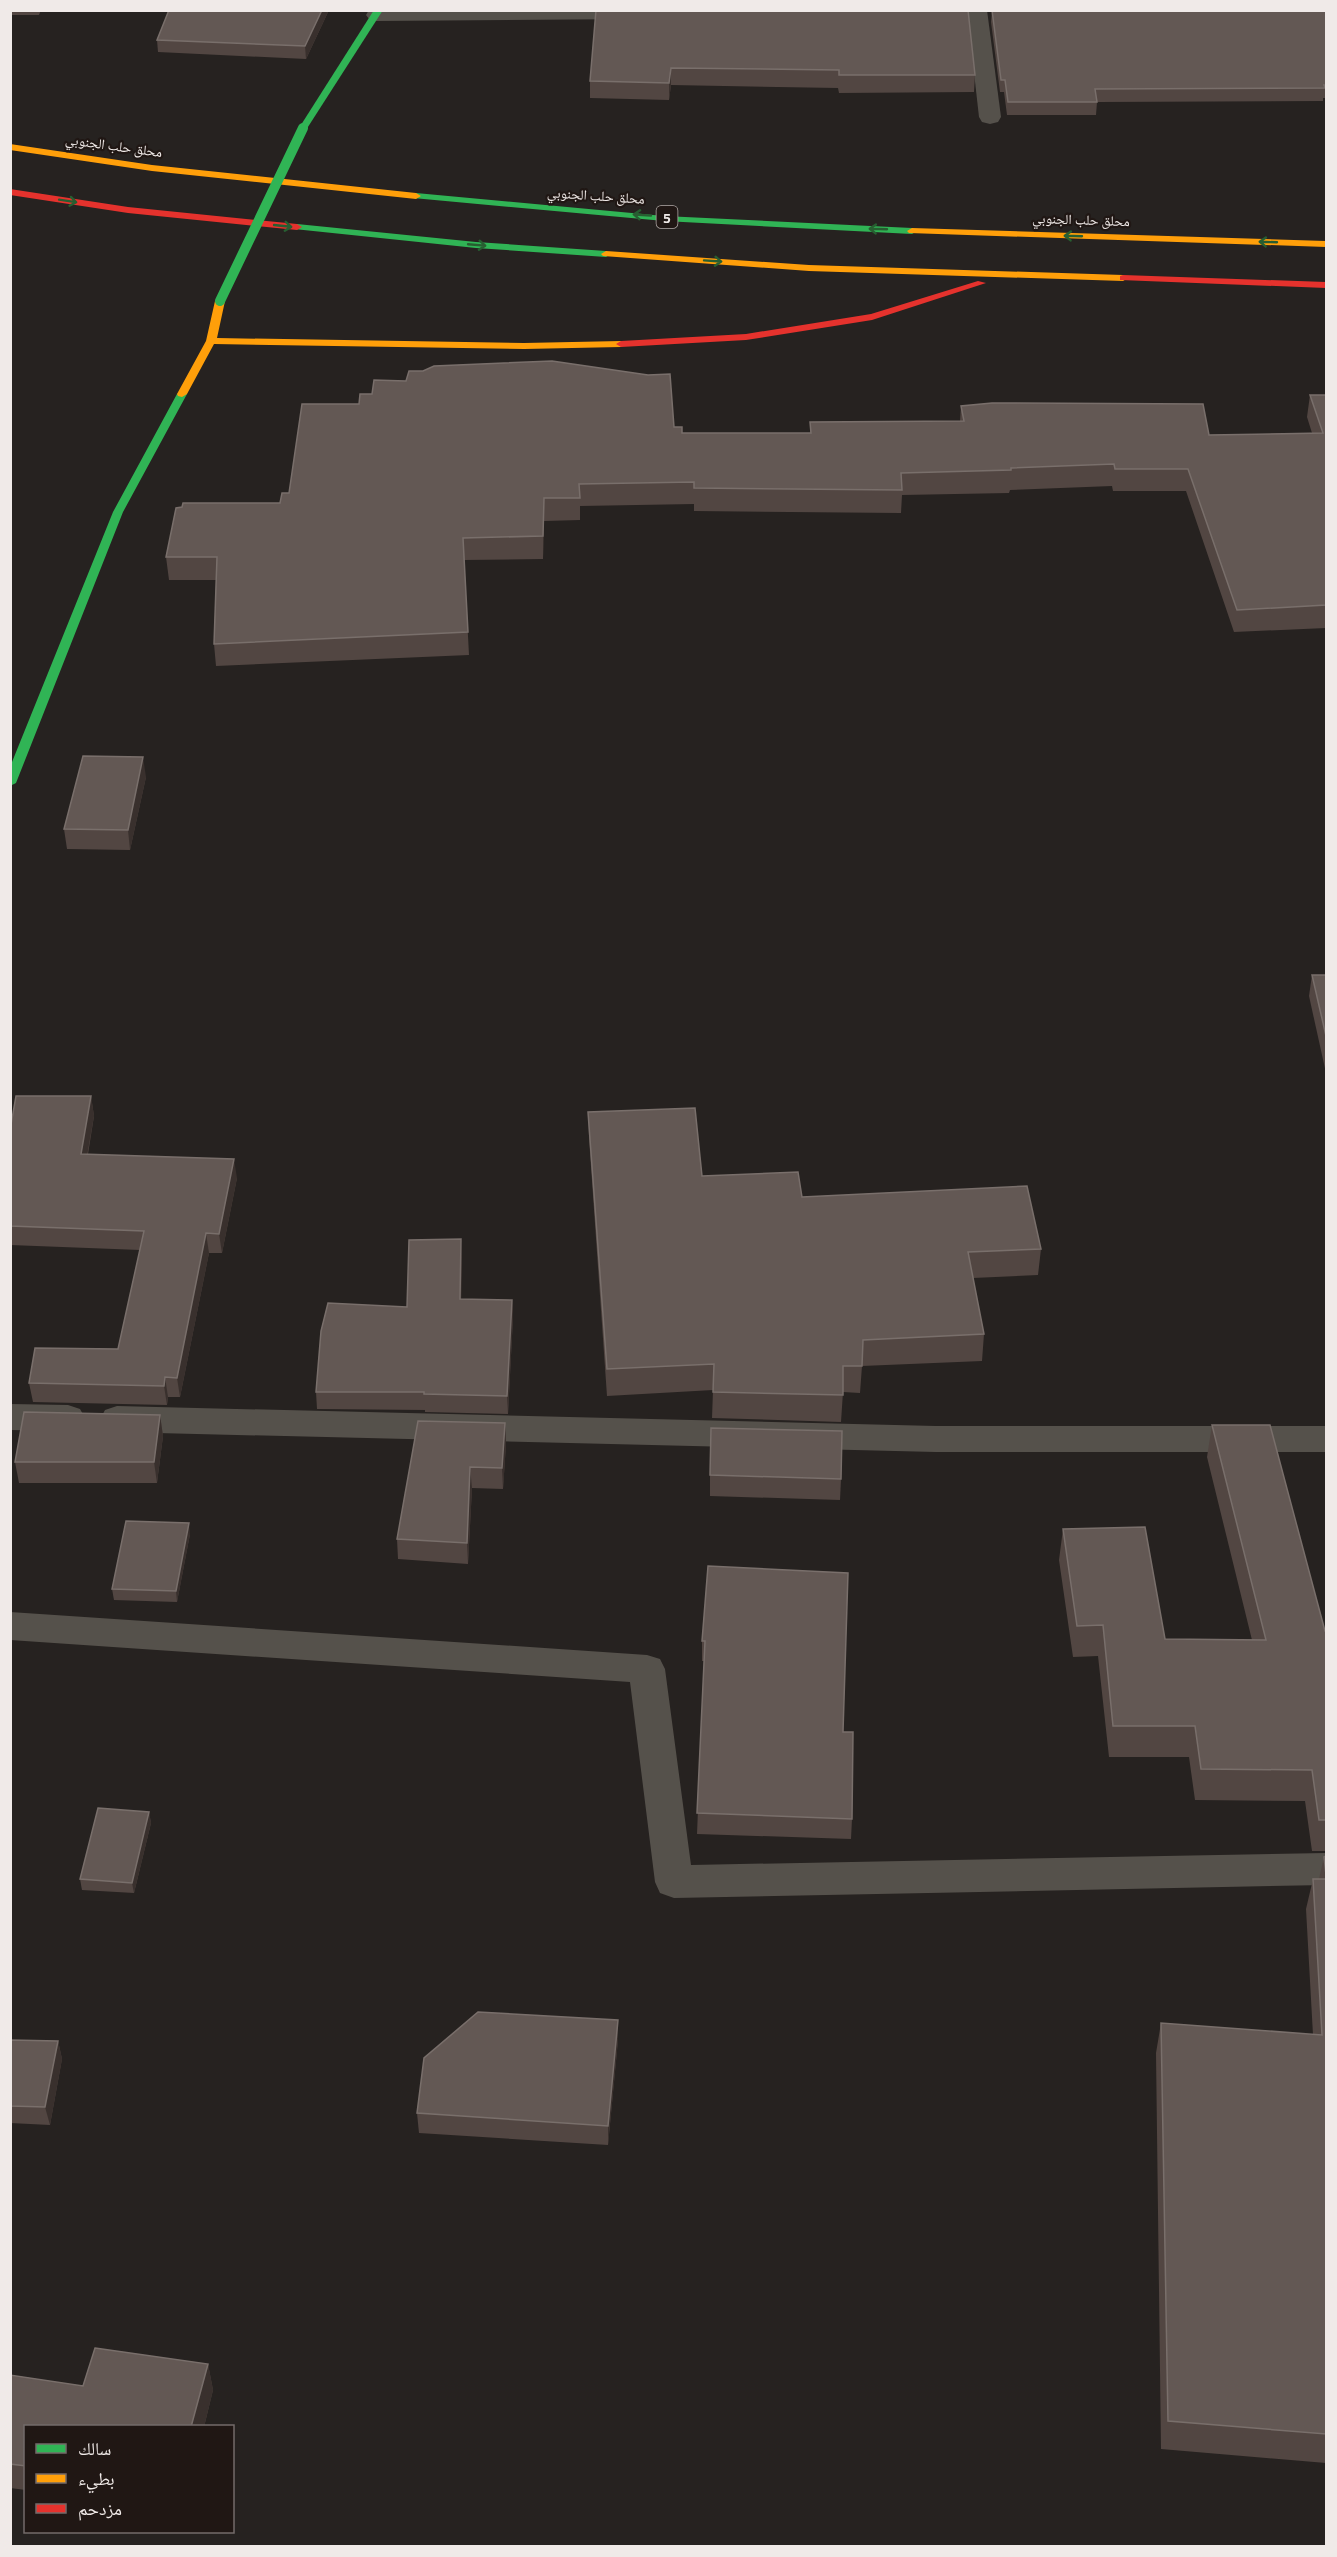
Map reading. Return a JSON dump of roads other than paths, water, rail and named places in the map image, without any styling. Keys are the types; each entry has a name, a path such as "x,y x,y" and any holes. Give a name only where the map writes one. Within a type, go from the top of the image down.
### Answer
{"main road":[{"path":"10,783 118,512 211,341 220,301 303,128 377,13"},
{"name":"محلق حلب الجنوبي","path":"10,147 152,168 512,206 820,228 1326,244"},
{"path":"10,192 128,210 476,245 809,268 1326,285"},
{"path":"211,341 524,346 625,344 746,337 872,317 1006,275"}],"street":[{"path":"804,12 896,10"},
{"path":"977,10 990,117"},
{"path":"377,13 663,13"},
{"path":"10,1416 936,1438 1326,1439"},
{"path":"10,1626 647,1669 674,1882 1326,1869"}]}
